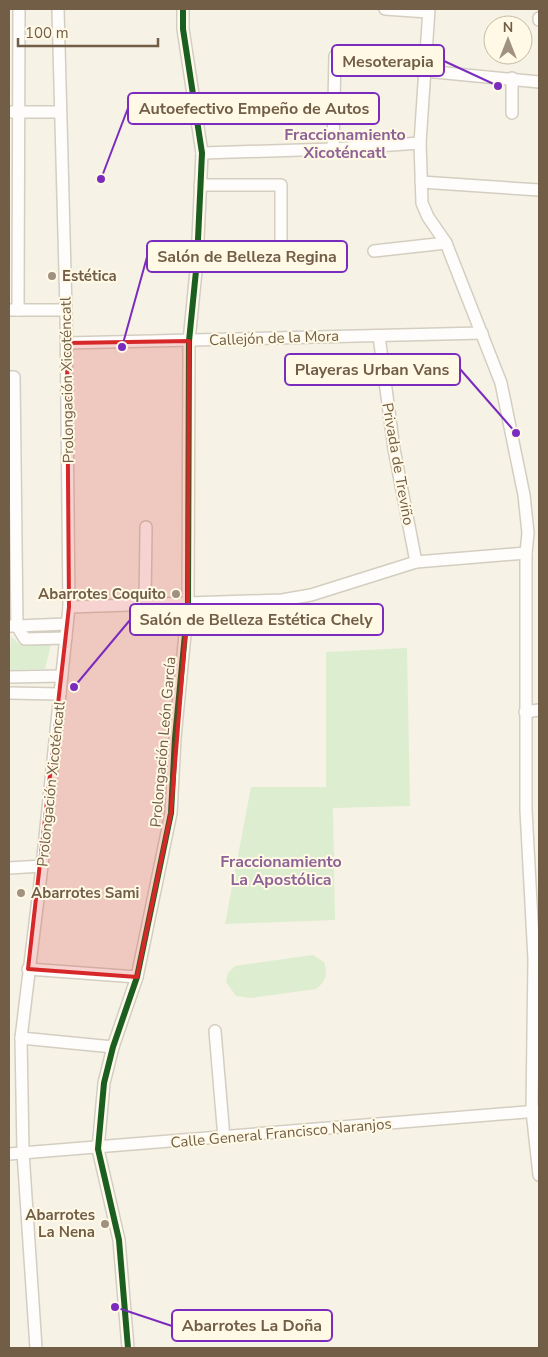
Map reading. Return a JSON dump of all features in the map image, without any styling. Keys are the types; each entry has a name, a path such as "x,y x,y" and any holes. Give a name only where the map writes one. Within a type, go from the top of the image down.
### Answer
{"street":[{"path":"19,9 14,112 14,310 66,310"},
{"name":"Prolongación Xicoténcatl","path":"36,1348 23,1152 21,1038 42,866 69,607 67,343 58,9"},
{"name":"Prolongación León García","path":"128,1348 119,1240 98,1148 104,1083 113,1047 137,978 172,813 175,738 188,603 189,341 197,261 202,153 183,29 183,9"},
{"path":"385,9 429,10 420,143 422,203 428,217 446,243 500,382 534,533 526,554 525,712 526,810 536,920 536,1111 539,1175"},
{"path":"333,149 335,56"},
{"path":"425,71 539,82"},
{"path":"512,78 512,113"},
{"path":"14,112 60,112"},
{"path":"202,153 333,149 420,143"},
{"path":"420,182 539,190"},
{"path":"197,261 282,261 281,185 200,185"},
{"path":"374,250 446,243"},
{"name":"Callejón de la Mora","path":"67,343 482,333"},
{"name":"Privada de Treviño","path":"378,336 394,449 416,562"},
{"path":"9,377 14,377 11,394 13,626 26,639 66,638"},
{"path":"145,604 146,527"},
{"path":"69,607 282,600 311,595 416,562 526,554"},
{"path":"13,626 67,624"},
{"path":"9,677 62,676"},
{"path":"9,693 60,694"},
{"path":"525,712 539,710"},
{"path":"9,868 42,866"},
{"path":"28,969 137,978"},
{"path":"215,1031 224,1138"},
{"path":"21,1038 113,1047"},
{"name":"Calle General Francisco Naranjos","path":"9,1154 224,1138 536,1111"}],"highlighted area":[{"path":"189,341 188,603 171,813 137,977 28,969 69,607 67,343"}],"green space":[{"path":"11,636 20,645 51,644 45,669 9,670"},
{"path":"407,648 410,806 333,808 335,920 225,924 251,787 326,787 326,652"},
{"path":"313,955 324,962 326,971 324,980 316,989 251,998 236,996 226,982 228,973 235,966"}],"cycle path":[{"path":"128,1348 119,1240 98,1149 104,1083 113,1047 137,977 171,813 175,738 188,603 189,341 197,261 202,153 183,29 183,9"}],"place":[{"name":"Mesoterapia","path":"498,86"},
{"name":"Autoefectivo Empeño de Autos","path":"101,179"},
{"name":"Estética","path":"52,276"},
{"name":"Salón de Belleza Regina","path":"122,347"},
{"name":"Playeras Urban Vans","path":"516,433"},
{"name":"Abarrotes Coquito","path":"176,594"},
{"name":"Salón de Belleza Estética Chely","path":"74,687"},
{"name":"Abarrotes Sami","path":"21,893"},
{"name":"Abarrotes La Nena","path":"105,1224"},
{"name":"Abarrotes La Doña","path":"115,1307"}],"district":[{"name":"Fraccionamiento Xicoténcatl","path":"345,144"},
{"name":"Fraccionamiento La Apostólica","path":"281,871"}]}
